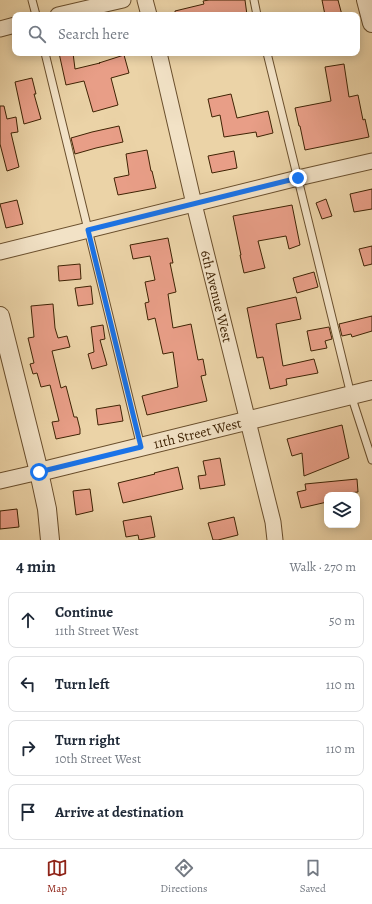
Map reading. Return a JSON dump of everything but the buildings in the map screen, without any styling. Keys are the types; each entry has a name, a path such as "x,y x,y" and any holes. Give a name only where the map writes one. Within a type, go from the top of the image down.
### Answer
{"street":[{"path":"71,12 123,0"},
{"path":"145,0 148,12"},
{"path":"366,0 372,23"},
{"path":"0,30 12,26"},
{"name":"6th Avenue West","path":"160,56 194,204 273,522 275,540"},
{"path":"0,252 372,161"},
{"path":"0,316 39,472 47,509 50,540"},
{"name":"11th Street West","path":"0,481 372,390"}],"lane":[{"path":"32,0 35,12"},
{"path":"254,0 256,12"},
{"path":"46,56 141,447"},
{"path":"268,56 351,395 372,460"}],"route":[{"path":"39,472 141,447 88,230 298,178"}]}
